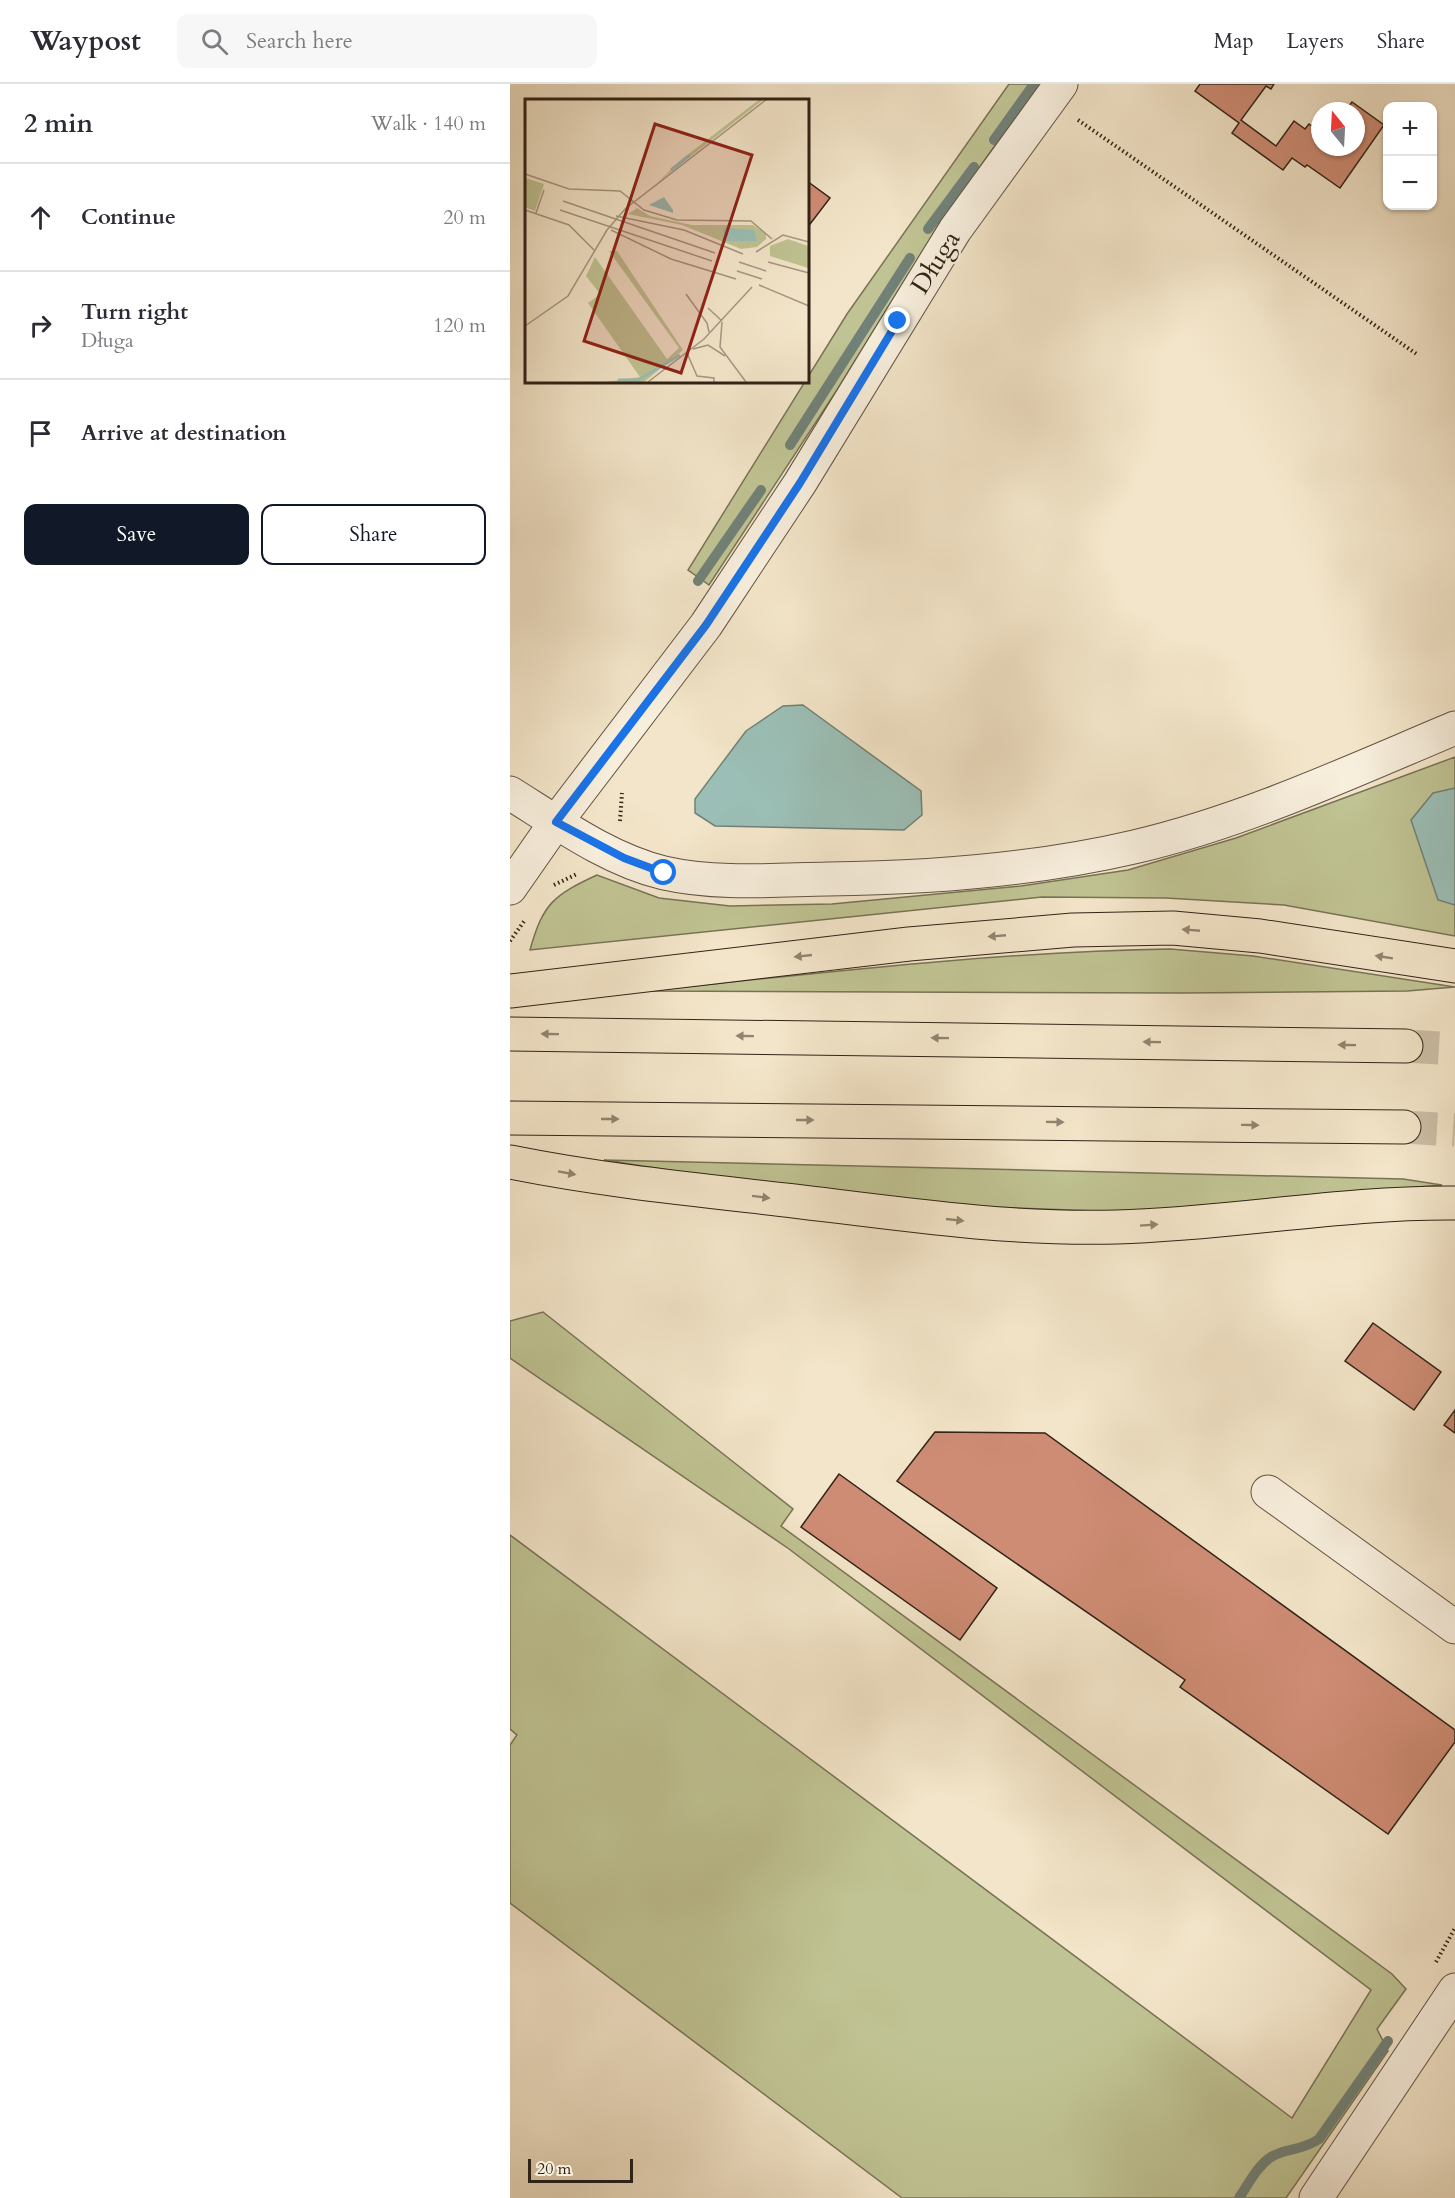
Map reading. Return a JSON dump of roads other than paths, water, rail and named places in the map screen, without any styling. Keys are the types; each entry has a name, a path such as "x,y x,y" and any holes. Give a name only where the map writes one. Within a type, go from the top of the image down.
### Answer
{"highway":[{"path":"510,991 897,945 1073,930 1173,928 1260,936 1455,966"},
{"path":"510,1034 1406,1046"},
{"path":"510,1118 996,1121 1404,1127"},
{"path":"510,1162 594,1177 917,1216 1036,1226 1117,1227 1377,1206 1455,1203"}],"street":[{"name":"Długa","path":"510,888 556,822 706,625 800,483 955,230 1055,92"},
{"path":"510,794 607,850 644,867 693,878 861,879 1060,861 1135,847 1228,820 1325,783 1455,728"},
{"path":"1268,1492 1455,1627"},
{"path":"1316,2198 1451,2005"}],"water":[{"path":"803,705 921,791 922,815 904,830 715,826 695,813 695,799 746,731 783,706"},
{"path":"1455,788 1455,905 1438,900 1411,820 1433,793"}],"waterway":[{"path":"994,140 1034,84"},
{"path":"928,229 974,167"},
{"path":"790,445 910,258"},
{"path":"698,581 761,490"},
{"path":"1239,2198 1257,2170 1271,2157 1306,2146 1319,2139 1388,2041"}],"tunnel":[{"path":"1406,1046 1455,1049"},
{"path":"1404,1127 1455,1130"}]}
